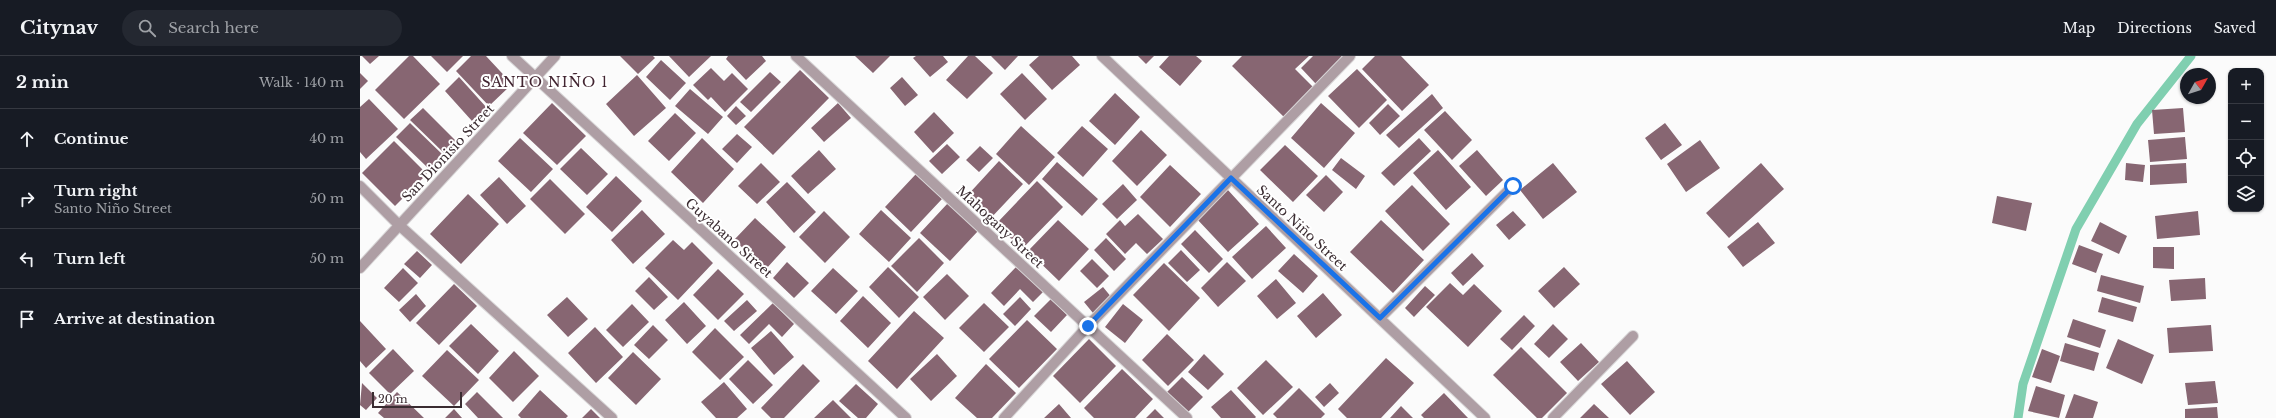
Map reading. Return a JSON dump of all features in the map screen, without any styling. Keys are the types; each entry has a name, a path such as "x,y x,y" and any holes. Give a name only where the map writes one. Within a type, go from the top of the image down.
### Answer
{"street":[{"name":"Guyabano Street","path":"512,56 906,418"},
{"name":"San Dionisio Street","path":"360,268 555,56"},
{"name":"Mahogany Street","path":"796,56 1187,418"},
{"name":"Santo Niño Street","path":"1102,56 1485,418"},
{"path":"1004,418 1088,326 1350,56"},
{"path":"360,186 399,225 612,418"},
{"path":"1380,318 1513,186"},
{"path":"1553,418 1633,336"}],"building":[{"path":"362,56 379,56 370,64"},
{"path":"409,56 413,56 440,84 404,119 375,90"},
{"path":"431,56 463,56 447,72"},
{"path":"471,56 486,56 512,84 489,106 456,71"},
{"path":"620,56 653,56 655,58 638,74"},
{"path":"669,56 711,56 689,77"},
{"path":"728,56 762,56 766,61 746,80 726,59"},
{"path":"855,56 890,56 873,73"},
{"path":"916,56 943,56 948,62 930,77 913,58"},
{"path":"968,56 975,56 993,73 967,99 946,80"},
{"path":"991,56 1018,56 1005,70"},
{"path":"1039,56 1072,56 1080,65 1052,90 1029,65"},
{"path":"1138,56 1154,56 1146,64"},
{"path":"1169,56 1196,56 1202,61 1180,86 1159,67"},
{"path":"1242,56 1309,56 1295,69 1314,88 1285,118 1232,66"},
{"path":"1313,56 1341,56 1343,58 1316,84 1301,68"},
{"path":"1375,56 1401,56 1429,85 1402,111 1362,69"},
{"path":"661,60 686,83 670,100 646,77"},
{"path":"711,68 724,81 732,73 748,89 725,112 711,97 708,100 693,85"},
{"path":"1357,69 1387,100 1359,128 1328,96"},
{"path":"800,70 829,98 773,155 744,127"},
{"path":"770,72 781,82 751,112 740,102"},
{"path":"360,73 368,81 360,89"},
{"path":"1022,73 1047,99 1025,120 1000,94"},
{"path":"637,75 666,108 634,136 606,104"},
{"path":"459,77 487,108 472,121 445,91"},
{"path":"902,77 918,95 905,106 890,88"},
{"path":"690,89 723,117 708,134 675,106"},
{"path":"1115,93 1140,117 1115,145 1089,121"},
{"path":"1432,94 1443,108 1399,148 1386,135"},
{"path":"369,99 398,129 366,159 360,152 360,107"},
{"path":"552,103 586,136 557,165 523,133"},
{"path":"838,103 851,118 824,142 811,128"},
{"path":"1321,103 1355,133 1324,168 1291,138"},
{"path":"1388,104 1400,116 1380,135 1369,123"},
{"path":"736,106 746,116 736,125 727,116"},
{"path":"423,108 459,144 447,156 410,120"},
{"path":"2183,108 2185,132 2154,134 2152,110"},
{"path":"1445,111 1472,140 1452,160 1424,130"},
{"path":"934,112 954,133 933,153 914,132"},
{"path":"675,113 696,133 669,161 648,141"},
{"path":"410,123 443,155 429,169 396,137"},
{"path":"1665,123 1682,145 1661,160 1645,138"},
{"path":"1021,126 1055,157 1029,185 996,154"},
{"path":"1082,126 1108,149 1083,177 1057,153"},
{"path":"1141,130 1167,155 1137,186 1112,161"},
{"path":"737,134 752,147 737,163 722,149"},
{"path":"2185,137 2187,159 2150,162 2148,140"},
{"path":"520,138 553,169 531,192 498,161"},
{"path":"702,138 734,169 703,203 671,172"},
{"path":"1419,138 1431,151 1394,186 1381,173"},
{"path":"1700,140 1720,168 1686,192 1667,164"},
{"path":"394,141 427,174 395,206 362,173"},
{"path":"947,144 960,157 942,174 929,161"},
{"path":"1285,145 1318,176 1293,202 1260,170"},
{"path":"980,146 993,158 979,172 966,160"},
{"path":"581,148 608,174 587,195 560,169"},
{"path":"819,150 836,169 808,194 791,176"},
{"path":"1438,150 1471,187 1446,210 1413,173"},
{"path":"1477,150 1503,180 1486,196 1459,166"},
{"path":"1341,158 1365,176 1356,189 1332,170"},
{"path":"999,161 1023,184 989,220 965,198"},
{"path":"1057,162 1098,199 1082,216 1042,179"},
{"path":"761,163 780,182 757,204 738,186"},
{"path":"1553,163 1577,192 1543,219 1520,190"},
{"path":"1761,163 1784,189 1729,238 1706,213"},
{"path":"2126,163 2145,165 2143,182 2125,180"},
{"path":"2186,163 2187,183 2150,185 2150,165"},
{"path":"1170,165 1201,194 1170,227 1140,197"},
{"path":"916,174 942,199 911,232 885,207"},
{"path":"1326,175 1343,192 1324,212 1306,195"},
{"path":"616,176 642,201 612,232 586,207"},
{"path":"499,177 526,206 507,224 480,195"},
{"path":"550,179 585,214 565,234 530,199"},
{"path":"1037,181 1063,207 1022,249 996,224"},
{"path":"787,182 816,212 794,233 766,202"},
{"path":"1123,184 1137,200 1117,219 1102,204"},
{"path":"1412,185 1450,224 1423,251 1385,211"},
{"path":"1227,189 1259,224 1228,252 1196,218"},
{"path":"468,194 499,224 461,264 430,234"},
{"path":"1997,196 2032,203 2026,231 1992,223"},
{"path":"948,203 978,231 950,261 920,233"},
{"path":"642,210 665,234 633,264 611,240"},
{"path":"881,210 911,238 889,262 859,234"},
{"path":"824,211 850,237 825,263 799,237"},
{"path":"1513,211 1526,225 1509,240 1496,225"},
{"path":"2198,211 2200,235 2157,239 2155,216"},
{"path":"1138,214 1163,239 1147,254 1136,243 1125,254 1106,234 1120,220 1125,226"},
{"path":"755,218 786,247 766,269 734,240"},
{"path":"1058,220 1089,249 1059,281 1028,251"},
{"path":"1381,220 1424,260 1393,293 1350,252"},
{"path":"1758,222 1775,243 1743,267 1727,247"},
{"path":"2100,222 2127,236 2119,254 2091,241"},
{"path":"1266,226 1286,248 1252,279 1232,257"},
{"path":"1195,230 1223,259 1209,273 1181,244"},
{"path":"919,238 944,263 917,292 891,266"},
{"path":"1106,238 1126,259 1114,271 1094,250"},
{"path":"673,240 684,250 692,242 713,263 678,300 645,268"},
{"path":"2079,245 2103,254 2096,273 2072,264"},
{"path":"2153,247 2174,247 2174,269 2153,268"},
{"path":"1181,250 1200,270 1187,282 1168,263"},
{"path":"417,251 432,265 420,278 404,264"},
{"path":"1472,253 1484,266 1463,286 1451,273"},
{"path":"1294,254 1318,276 1303,293 1278,271"},
{"path":"1092,259 1109,276 1097,288 1080,271"},
{"path":"787,262 809,283 794,298 773,278"},
{"path":"1227,262 1246,281 1218,307 1201,288"},
{"path":"1164,263 1200,298 1169,331 1133,295"},
{"path":"1017,266 1043,292 1033,302 1020,289 1004,306 991,293"},
{"path":"888,267 919,297 899,318 869,287"},
{"path":"1564,267 1580,284 1554,308 1538,291"},
{"path":"403,268 418,283 399,302 384,288"},
{"path":"833,268 858,291 836,314 811,291"},
{"path":"718,269 744,294 718,320 693,295"},
{"path":"947,274 969,296 945,320 923,297"},
{"path":"2101,275 2144,286 2140,303 2097,291"},
{"path":"649,277 668,297 654,310 635,291"},
{"path":"2205,278 2206,299 2171,301 2169,280"},
{"path":"1276,279 1296,303 1277,319 1257,296"},
{"path":"1450,283 1463,295 1474,284 1502,311 1468,347 1426,307"},
{"path":"454,284 477,306 439,345 416,323"},
{"path":"1425,286 1435,295 1414,317 1405,308"},
{"path":"1103,287 1112,298 1093,313 1084,302"},
{"path":"1323,293 1342,315 1316,338 1297,316"},
{"path":"416,294 426,306 410,322 399,310"},
{"path":"863,296 891,323 868,348 840,321"},
{"path":"567,297 588,319 568,337 547,315"},
{"path":"1020,297 1031,309 1015,326 1003,314"},
{"path":"2102,297 2137,307 2133,322 2098,312"},
{"path":"1051,299 1067,315 1051,332 1034,316"},
{"path":"747,300 757,311 734,331 724,321"},
{"path":"684,302 706,326 687,344 665,320"},
{"path":"773,303 794,324 782,337 769,324 749,344 740,335"},
{"path":"984,303 1009,327 984,352 959,328"},
{"path":"632,304 649,322 623,347 606,330"},
{"path":"1123,304 1143,320 1125,343 1105,327"},
{"path":"914,311 944,338 897,389 868,361"},
{"path":"1524,315 1535,326 1512,350 1500,339"},
{"path":"2073,319 2106,330 2100,348 2067,337"},
{"path":"1027,320 1057,349 1019,388 989,359"},
{"path":"360,321 386,349 366,368 360,361"},
{"path":"471,324 499,351 478,374 449,346"},
{"path":"1553,324 1568,339 1549,358 1534,344"},
{"path":"653,325 668,340 649,359 634,345"},
{"path":"2211,325 2213,351 2169,353 2167,328"},
{"path":"595,327 623,357 596,383 568,353"},
{"path":"715,328 744,357 720,380 692,352"},
{"path":"771,331 794,357 774,375 751,348"},
{"path":"1167,334 1194,360 1168,386 1142,360"},
{"path":"1089,339 1116,366 1080,403 1053,376"},
{"path":"2118,339 2154,355 2142,384 2106,368"},
{"path":"1581,343 1599,362 1578,381 1560,362"},
{"path":"2065,343 2099,353 2094,371 2060,361"},
{"path":"1521,347 1567,393 1542,418 1537,418 1493,375"},
{"path":"393,349 414,371 390,394 369,373"},
{"path":"2042,349 2060,356 2051,383 2032,377"},
{"path":"447,350 479,380 454,406 422,376"},
{"path":"514,351 539,376 513,402 489,378"},
{"path":"633,352 661,379 636,405 608,378"},
{"path":"937,354 957,376 931,401 910,379"},
{"path":"1204,354 1224,374 1208,390 1188,372"},
{"path":"1386,358 1414,383 1381,418 1347,418 1338,409"},
{"path":"748,360 773,385 753,404 729,379"},
{"path":"1266,360 1293,387 1263,415 1237,388"},
{"path":"1627,361 1655,392 1630,415 1601,384"},
{"path":"803,364 820,381 784,418 771,418 761,408"},
{"path":"986,364 1016,393 992,418 977,418 955,398"},
{"path":"1122,369 1153,399 1135,418 1094,418 1084,408"},
{"path":"1182,377 1203,397 1188,412 1167,392"},
{"path":"2215,381 2218,403 2188,405 2185,383"},
{"path":"724,382 747,409 737,418 716,418 701,402"},
{"path":"362,383 377,398 366,410 360,405"},
{"path":"1330,383 1339,393 1324,407 1315,397"},
{"path":"856,384 878,404 866,418 858,418 839,401"},
{"path":"2036,386 2065,395 2059,418 2028,411"},
{"path":"1299,388 1325,414 1321,418 1277,418 1273,414"},
{"path":"540,390 568,416 566,418 521,418 518,415"},
{"path":"1231,390 1256,417 1255,418 1221,418 1211,407"},
{"path":"397,392 424,418 384,418 378,413"},
{"path":"477,392 503,418 478,418 465,404"},
{"path":"1444,393 1468,418 1424,418 1421,415"},
{"path":"2074,394 2098,402 2093,418 2065,418"},
{"path":"833,400 851,418 814,418"},
{"path":"1059,404 1071,418 1044,418"},
{"path":"1594,404 1609,418 1580,418"},
{"path":"1401,406 1413,418 1390,418"},
{"path":"2217,407 2218,418 2185,418 2185,409"},
{"path":"454,409 462,418 445,418"},
{"path":"591,409 600,418 582,418"},
{"path":"1155,409 1164,418 1146,418"}],"waterway":[{"path":"2018,418 2023,384 2076,229 2137,124 2191,56"}],"district":[{"name":"SANTO NIÑO 1","path":"545,82"}],"route":[{"path":"1088,326 1231,178 1380,318 1513,186"}]}
